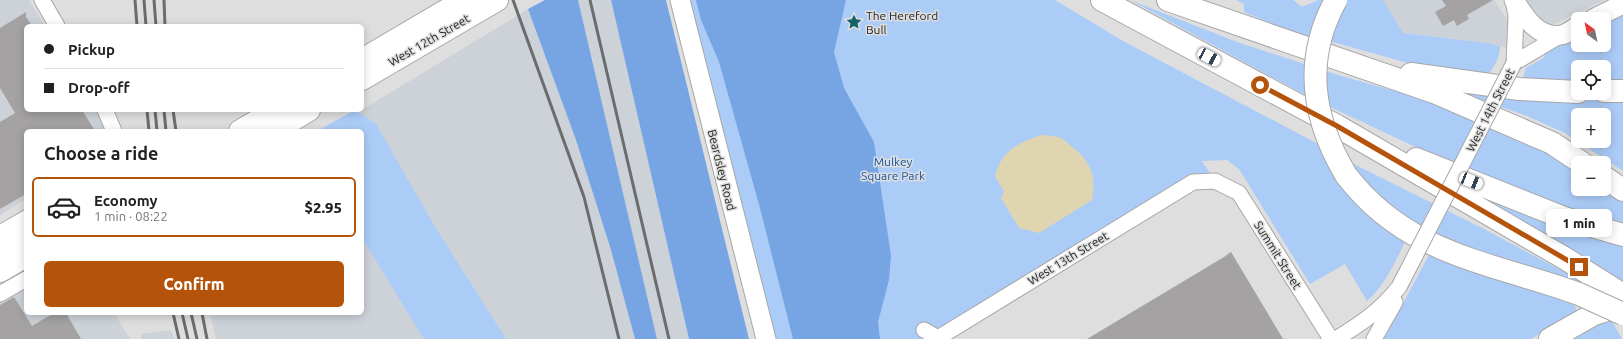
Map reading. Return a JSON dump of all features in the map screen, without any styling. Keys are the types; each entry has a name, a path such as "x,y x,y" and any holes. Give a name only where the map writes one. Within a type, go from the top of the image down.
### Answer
{"main road":[{"name":"West 12th Street","path":"364,59 464,0"},
{"name":"West 12th Street","path":"364,78 497,0"},
{"path":"1084,0 1196,50"},
{"path":"1102,0 1337,126 1566,259 1621,297 1550,339"},
{"path":"1168,0 1273,38 1434,92 1552,143 1572,156"},
{"path":"1204,0 1273,38"},
{"path":"1336,0 1327,18 1320,43 1316,64 1316,96 1324,130 1335,155 1346,175 1360,193 1382,213 1416,236 1453,254 1579,294 1623,314"},
{"path":"1366,68 1519,89 1571,92"},
{"path":"1611,91 1623,90"},
{"path":"243,129 273,112"},
{"path":"277,129 306,112"},
{"path":"1337,126 1564,218 1623,235"},
{"path":"1611,182 1623,190"},
{"path":"0,250 24,236"},
{"path":"0,271 24,257"}],"street":[{"path":"42,0 56,24"},
{"path":"364,68 479,0"},
{"name":"Beardsley Road","path":"680,0 766,339"},
{"path":"1513,0 1534,28 1546,34 1570,31"},
{"path":"1513,0 1517,30 1514,63"},
{"path":"1607,12 1623,4"},
{"name":"West 14th Street","path":"1336,339 1369,319 1385,304 1399,287 1514,63 1570,31"},
{"path":"106,112 113,129"},
{"path":"261,129 290,112"},
{"name":"West 13th Street","path":"924,330 938,338 1193,182 1215,181"},
{"name":"Summit Street","path":"1215,181 1239,193 1330,339"},
{"path":"0,233 24,219"},
{"path":"0,261 24,247"},
{"path":"0,294 24,280"},
{"name":"West 14th Street","path":"1374,339 1396,299 1399,287"}],"shaded area":[{"path":"0,0 29,0 44,24 24,24 24,112 96,112 105,129 24,129 24,200 0,215"},
{"path":"545,0 578,0 657,339 635,339 611,250 576,140 528,9"},
{"path":"578,0 611,0 689,339 657,339"},
{"path":"611,0 666,0 749,339 689,339"},
{"path":"696,0 846,0 834,52 844,88 874,142 891,256 889,280 878,322 880,339 793,339 760,208 719,62 701,20"},
{"path":"1383,0 1494,0 1507,19 1509,40 1507,48 1488,43 1403,33"},
{"path":"1526,0 1605,0 1580,12 1571,12 1571,16 1550,26 1539,21"},
{"path":"528,9 576,140 611,250 635,339 216,339 210,315 364,315 364,129 330,129 358,112 364,112 364,109"},
{"path":"24,287 24,315 115,315 130,339 0,339 0,301"},
{"path":"171,330 174,339 141,339 141,334"}],"green space":[{"name":"Mulkey Square Park","path":"676,0 1055,0 1123,41 1320,145 1406,240 1385,280 1367,301 1345,264 1310,284 1239,169 1227,160 1202,161 1215,181 1193,182 937,339 764,339"},
{"path":"1130,0 1237,42 1338,75 1456,110 1538,145 1571,164 1571,196 1611,196 1611,192 1623,201 1623,229 1475,175 1307,96"},
{"path":"1236,0 1293,0 1302,7 1318,0 1326,0 1312,37 1275,25 1244,12 1244,4"},
{"path":"1341,0 1383,0 1403,33 1488,43 1500,46 1498,58 1492,70 1486,76 1415,65 1329,41"},
{"path":"1623,14 1623,85 1611,85 1611,60 1571,60 1571,85 1522,82 1526,68 1545,57 1543,54 1571,40 1571,52 1611,52 1611,20"},
{"path":"1425,80 1550,98 1571,98 1571,100 1611,100 1611,98 1623,98 1623,171 1611,163 1611,156 1600,156 1588,148 1611,148 1611,108 1571,108 1571,137 1527,116"},
{"path":"351,112 358,112 376,124 434,225 506,339 424,339 364,241 364,129 321,129"},
{"path":"1348,161 1484,229 1590,286 1584,288 1476,256 1394,217"},
{"path":"1491,195 1623,242 1623,283 1544,233 1488,201"},
{"path":"1430,253 1570,299 1578,312 1531,339 1384,339"},
{"path":"1609,316 1622,339 1565,339"}],"sand":[{"path":"1042,135 1061,138 1078,151 1087,163 1093,176 1094,184 1092,200 1039,233 1019,228 1001,198 1004,192 995,176 998,167 1006,154 1019,144"}],"building":[{"path":"1442,0 1493,0 1467,15 1469,19 1457,26 1454,20 1443,26 1435,12 1446,6"},
{"path":"26,12 26,17 31,24 24,24 24,112 83,112 94,129 24,129 24,195 0,209 0,122 15,113 0,88 0,28"},
{"path":"1231,252 1283,339 1087,339 1224,257"},
{"path":"14,297 32,326 51,315 67,315 81,339 0,339 0,305"}],"railway":[{"path":"135,0 137,24"},
{"path":"144,0 146,24"},
{"path":"154,0 156,24"},
{"path":"164,0 165,24"},
{"path":"513,0 584,197 619,339"},
{"path":"590,0 669,339"},
{"path":"147,112 149,129"},
{"path":"155,112 157,129"},
{"path":"164,112 166,129"},
{"path":"173,112 176,129"},
{"path":"173,315 179,339"},
{"path":"182,315 188,339"},
{"path":"191,315 197,339"},
{"path":"202,315 207,339"}],"place":[{"name":"The Hereford Bull","path":"854,22"}],"route":[{"path":"1260,85 1337,126 1579,267"}]}
